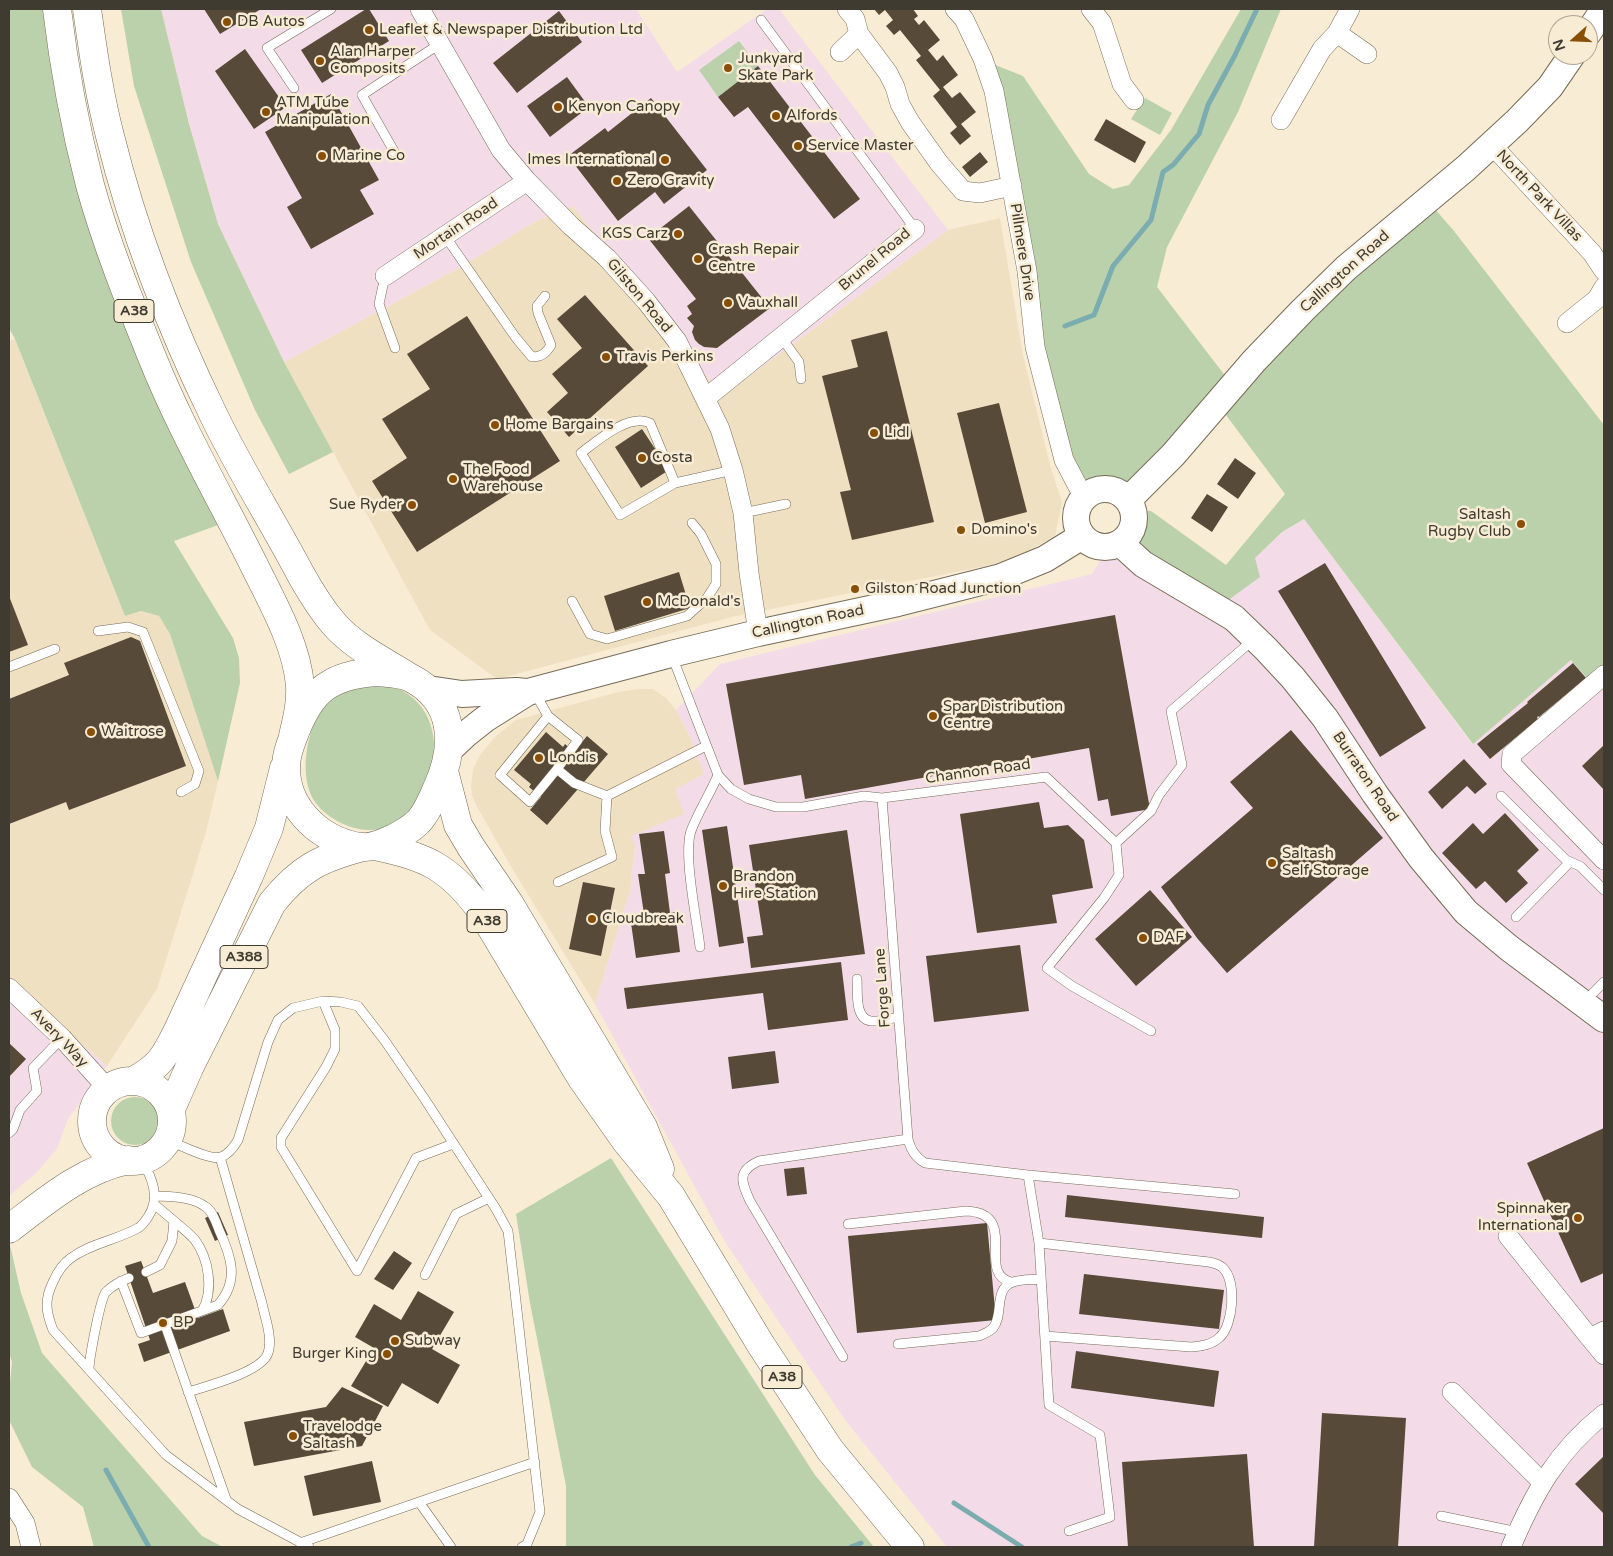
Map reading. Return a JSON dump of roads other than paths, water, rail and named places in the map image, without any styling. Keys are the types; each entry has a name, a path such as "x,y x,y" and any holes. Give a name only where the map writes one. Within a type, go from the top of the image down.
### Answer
{"highway":[{"name":"A38","path":"57,9 73,111 90,185 117,269 153,360 284,627 295,661 300,686 299,709 290,746"},
{"name":"A38","path":"87,9 109,134 129,207 154,278 184,352 215,418 312,594 335,624 353,641 419,683"},
{"path":"362,673 394,673 419,683 438,700 447,719 449,735 446,761 432,800 418,822 390,839 369,846 346,844 331,838 308,821 298,808 291,792 287,775 290,746 304,712 316,696 329,684 345,677 362,673"},
{"name":"A388","path":"133,1081 148,1073 158,1064 177,1032 250,876 269,828 290,746"},
{"name":"A38","path":"446,761 458,825 509,903 643,1127 671,1196"},
{"name":"A38","path":"369,846 420,857 438,866 468,892 582,1079 625,1140 671,1196 761,1345 830,1450 910,1547"},
{"name":"A388","path":"171,1109 190,1066 272,903 285,887 309,867 323,860 369,846"},
{"path":"9,1229 56,1192 82,1176 112,1164 135,1160 152,1155 161,1149 171,1130 171,1109 165,1098 156,1089 145,1083 133,1081 120,1083 108,1089 99,1099 94,1112 93,1125 97,1138 104,1149 115,1156 135,1160"},
{"path":"56,1192 97,1138"}],"main road":[{"name":"Callington Road","path":"1128,500 1173,455 1254,361 1302,311 1346,268 1466,168 1517,121 1550,87 1565,65"},
{"path":"1105,488 1118,492 1128,500 1133,510 1134,522 1128,536 1120,543 1109,547 1098,547 1090,544 1082,536 1075,518 1077,509 1084,498 1093,491 1105,488"},
{"name":"Callington Road","path":"419,683 462,694 531,691 671,654 898,603 1001,577 1045,559 1082,536"},
{"name":"Burraton Road","path":"1120,543 1140,563 1234,618 1255,638 1293,678 1325,718 1375,794 1421,858 1466,912 1509,948 1584,1002 1604,1019"},
{"name":"Callington Road","path":"446,761 466,734 485,719 531,691"}],"street":[{"name":"Gilston Road","path":"420,9 500,150 527,181 607,258 646,301 677,341 720,428 733,470 743,513 758,633"},
{"path":"847,9 855,19 860,34 888,73 900,104 910,122 939,163 963,192 980,193 1012,186"},
{"name":"Pillmere Drive","path":"954,9 964,19 983,59 994,91 1027,270 1036,355 1064,460 1084,498"},
{"path":"1091,9 1102,23 1122,84 1134,100"},
{"path":"1281,120 1322,48 1337,33 1350,9"},
{"path":"1337,33 1366,54"},
{"path":"840,52 860,34"},
{"name":"North Park Villas","path":"1491,144 1592,253 1604,271"},
{"name":"Mortain Road","path":"385,276 527,181"},
{"name":"Brunel Road","path":"706,398 915,229"},
{"path":"1567,323 1597,299 1604,286"},
{"path":"1604,675 1512,754 1511,764 1604,860"},
{"name":"Avery Way","path":"9,988 62,1038 108,1089"},
{"path":"1508,1236 1597,1334 1604,1355"},
{"path":"1452,1392 1542,1482"},
{"path":"1515,1539 1542,1482 1570,1444 1604,1414"},
{"path":"12,1508 25,1523 32,1547"}],"lane":[{"path":"294,88 267,48 331,9"},
{"name":"Brunel Road","path":"761,20 915,229"},
{"path":"395,153 362,95 441,43"},
{"path":"445,236 520,344 532,357 539,357 551,345 538,313 538,306 545,296"},
{"path":"385,276 379,304 395,348"},
{"path":"781,337 799,362 801,379"},
{"path":"675,483 650,423 644,420 624,425 606,434 581,453 620,515 675,483 733,470"},
{"path":"743,513 786,504"},
{"path":"572,600 590,634 607,639 688,616 707,598 716,584 716,564 701,534 692,523"},
{"path":"98,631 128,627 143,632 199,771 195,784 181,792"},
{"path":"1151,1031 1072,986 1047,968 1104,898 1119,875 1116,843 1151,811 1160,795 1182,766 1171,711 1255,638"},
{"path":"9,667 55,649"},
{"name":"Channon Road","path":"671,654 718,775 731,790 749,799 776,807 804,807 864,796 882,798 1046,777 1116,843"},
{"path":"531,691 548,716 578,740 530,802 500,776 548,716"},
{"path":"557,769 574,783 607,796 706,746"},
{"path":"700,947 688,852 690,833 718,775"},
{"path":"558,882 612,857 605,831 607,796"},
{"path":"1501,796 1566,860 1580,866 1604,890"},
{"name":"Forge Lane","path":"882,798 910,1147 919,1159 931,1164 1028,1175"},
{"path":"1516,917 1570,862"},
{"path":"857,979 860,1013 864,1018 871,1021 899,1017"},
{"path":"1584,1002 1604,982"},
{"path":"323,1001 335,1030 336,1049 280,1138 281,1147 357,1271 416,1158 454,1144"},
{"path":"167,1140 211,1157 220,1157 232,1150 238,1140 268,1042 278,1020 293,1008 323,1001 341,1002 358,1006 385,1041 454,1144 508,1231 540,1512 527,1544 522,1547"},
{"path":"9,1133 13,1129 20,1110 37,1091 34,1068 62,1038"},
{"path":"843,1357 750,1201 742,1180 743,1173 746,1168 759,1161 908,1139"},
{"path":"188,1392 233,1377 260,1364 268,1356 267,1325 220,1157"},
{"path":"135,1160 151,1176 154,1187 152,1210 140,1228 92,1246 71,1257 62,1266 48,1293 47,1314 53,1330 166,1455 238,1509 300,1544 309,1547"},
{"path":"1069,1532 1110,1517 1100,1435 1049,1405 1039,1243 1028,1175 1234,1194"},
{"path":"425,1274 456,1214 489,1198"},
{"path":"88,1368 105,1293 125,1279 141,1333 218,1305 225,1297 229,1287 232,1272 231,1258 208,1208 191,1199 154,1200"},
{"path":"154,1200 194,1239 205,1259 208,1269 208,1290 207,1303 202,1312"},
{"path":"848,1224 966,1211 983,1213 993,1222 995,1228 995,1250 998,1268 1003,1279 1011,1282"},
{"path":"146,1272 160,1265 172,1241 174,1221"},
{"path":"1039,1243 1217,1264 1226,1271 1230,1281 1231,1292 1230,1319 1226,1328 1214,1342 1206,1345 1191,1348 1045,1336"},
{"path":"898,1344 969,1338 988,1332 996,1323 1001,1296 1006,1286 1011,1282 1021,1280 1042,1280"},
{"path":"165,1325 226,1500"},
{"path":"300,1544 535,1462"},
{"path":"419,1502 451,1547"},
{"path":"1440,1516 1515,1539"}],"waterway":[{"path":"1065,326 1094,315 1113,266 1151,220 1163,172 1173,165 1199,134 1208,105 1257,9"},
{"path":"106,1470 149,1547"},
{"path":"954,1503 1022,1547"},
{"path":"851,1547 861,1543"}],"place":[{"name":"DB Autos","path":"227,22"},
{"name":"Leaflet & Newspaper Distribution Ltd","path":"369,30"},
{"name":"Alan Harper Composits","path":"320,61"},
{"name":"Junkyard Skate Park","path":"728,68"},
{"name":"Kenyon Canopy","path":"558,107"},
{"name":"ATM Tube Manipulation","path":"266,112"},
{"name":"Alfords","path":"776,116"},
{"name":"Service Master","path":"798,146"},
{"name":"Marine Co","path":"322,156"},
{"name":"Imes International","path":"665,160"},
{"name":"Zero Gravity","path":"617,181"},
{"name":"KGS Carz","path":"678,234"},
{"name":"Crash Repair Centre","path":"698,259"},
{"name":"Vauxhall","path":"728,303"},
{"name":"Travis Perkins","path":"606,357"},
{"name":"Home Bargains","path":"495,425"},
{"name":"Lidl","path":"874,433"},
{"name":"Costa","path":"642,458"},
{"name":"The Food Warehouse","path":"453,479"},
{"name":"Sue Ryder","path":"412,505"},
{"name":"Saltash Rugby Club","path":"1521,524"},
{"name":"Domino's","path":"961,530"},
{"name":"Gilston Road Junction","path":"855,589"},
{"name":"McDonald's","path":"647,602"},
{"name":"Spar Distribution Centre","path":"933,716"},
{"name":"Waitrose","path":"91,732"},
{"name":"Londis","path":"539,758"},
{"name":"Saltash Self Storage","path":"1272,863"},
{"name":"Brandon Hire Station","path":"723,886"},
{"name":"Cloudbreak","path":"592,919"},
{"name":"DAF","path":"1143,938"},
{"name":"Spinnaker International","path":"1578,1218"},
{"name":"BP","path":"163,1323"},
{"name":"Subway","path":"395,1341"},
{"name":"Burger King","path":"387,1354"},
{"name":"Travelodge Saltash","path":"293,1436"}]}
